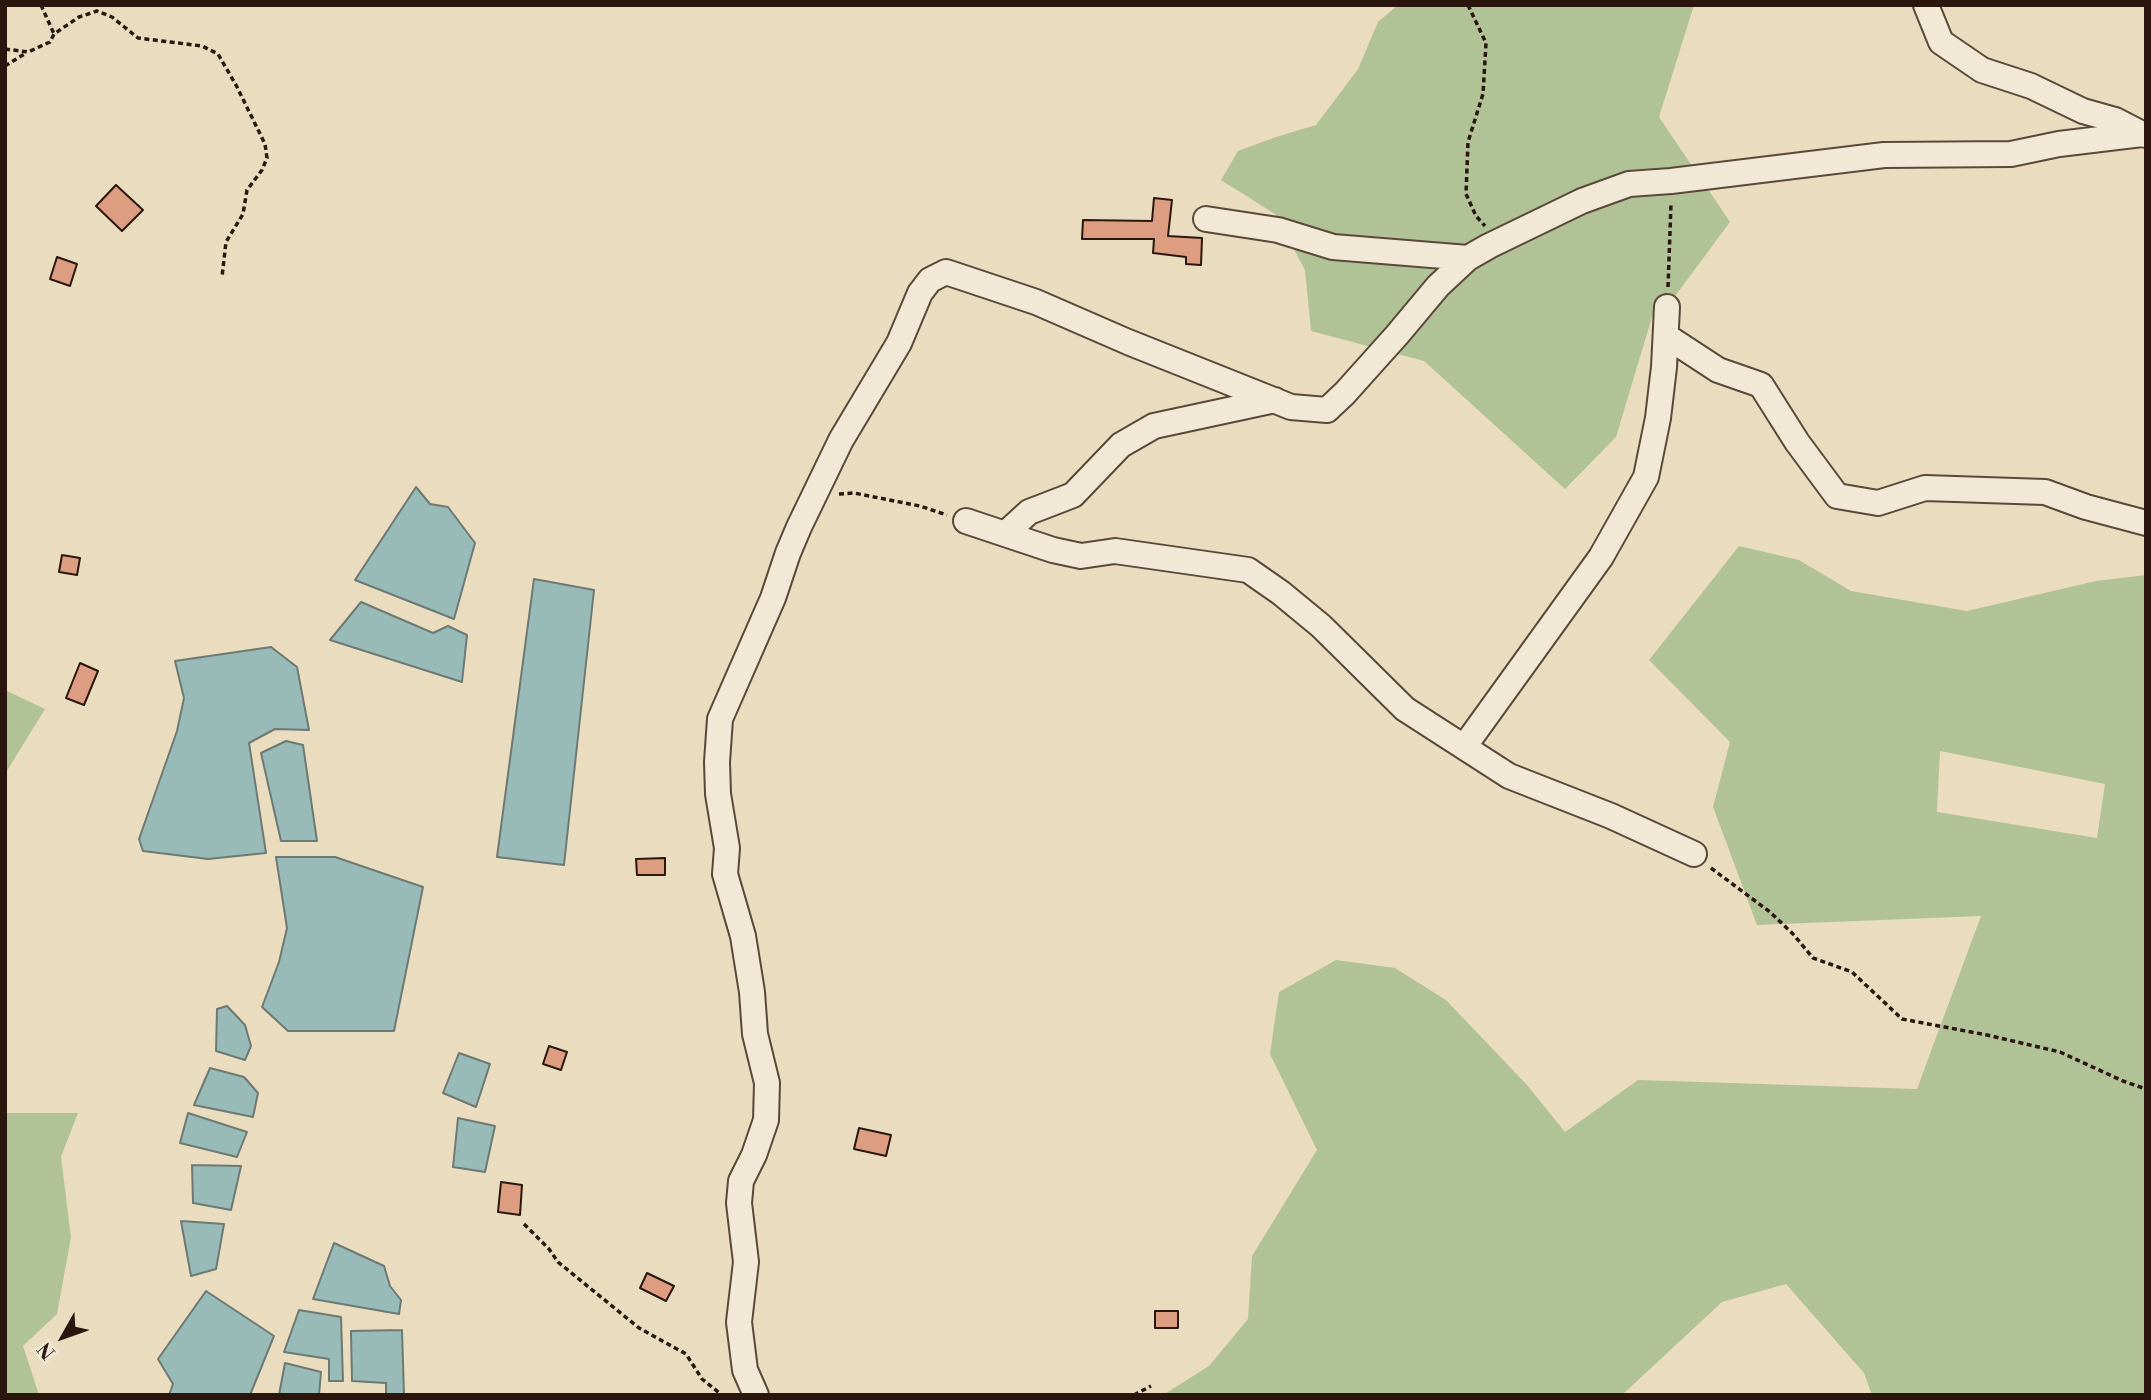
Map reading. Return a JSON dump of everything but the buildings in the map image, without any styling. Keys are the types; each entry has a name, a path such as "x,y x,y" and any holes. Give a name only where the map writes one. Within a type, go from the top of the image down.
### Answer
{"street":[{"path":"1926,5 1941,42 1982,70 2031,86 2083,111 2115,120 2144,135"},
{"path":"756,1395 745,1370 739,1322 746,1262 738,1203 741,1181 754,1156 766,1120 766,1083 755,1034 752,992 743,936 725,874 727,848 718,794 720,719 814,496 841,440 899,343 920,293 930,280 946,272 1036,302 1291,407 1327,410 1397,335 1438,286 1468,258 1582,201 1617,188 1629,184 1884,155 2011,154 2059,145 2144,135"},
{"path":"1206,219 1278,230 1333,247 1468,258"},
{"path":"1464,747 1601,557 1646,477 1658,418 1667,307"},
{"path":"1665,336 1718,370 1761,385 1836,496 1878,503 1924,488 2045,492 2086,507 2146,523"},
{"path":"1006,533 1029,512 1073,495 1121,445 1154,426 1275,400"},
{"path":"966,521 1053,550 1081,556 1115,551 1248,570 1321,626 1405,709 1509,776 1611,816 1694,854"}],"path":[{"path":"41,5 54,34"},
{"path":"1468,5 1486,43 1483,94 1468,142 1466,194 1476,216 1499,241"},
{"path":"5,66 50,42 54,34 79,18 97,11 112,17 138,38 202,46 218,54 265,144 267,158 262,170 247,190 243,214 226,242 222,277"},
{"path":"5,49 28,52"},
{"path":"1667,307 1671,181"},
{"path":"814,496 853,493 920,506 966,521"},
{"path":"1694,854 1770,912 1813,958 1852,972 1902,1019 2060,1052 2146,1089"},
{"path":"524,1224 558,1262 639,1328 687,1354 702,1379 722,1395"},
{"path":"1134,1395 1151,1386"}],"green space":[{"path":"1398,5 1694,5 1659,117 1730,222 1667,307 1652,317 1616,437 1565,489 1424,361 1311,331 1305,270 1275,214 1221,180 1238,151 1316,125 1358,69 1378,22"},
{"path":"1739,546 1799,560 1851,591 1967,611 2096,581 2146,575 2146,1395 1872,1395 1864,1373 1786,1284 1722,1302 1622,1395 1163,1395 1209,1366 1248,1319 1252,1256 1317,1150 1270,1054 1279,992 1336,960 1395,968 1446,1000 1527,1085 1565,1132 1638,1080 1917,1089 1981,916 1757,925 1713,807 1730,742 1649,660","holes":["1940,751 2105,784 2097,838 1937,812"]},
{"path":"5,690 45,709 5,774"},
{"path":"5,1113 78,1113 61,1157 71,1237 57,1314 23,1346 39,1395 5,1395"}],"water":[{"path":"416,487 430,504 448,507 475,543 454,619 355,580"},
{"path":"534,579 594,590 564,865 497,857"},
{"path":"361,602 433,633 448,626 467,635 462,682 330,640"},
{"path":"271,647 297,667 309,730 275,729 249,743 266,853 208,859 143,851 139,839 177,731 184,698 175,661"},
{"path":"286,741 303,745 317,841 281,841 261,753"},
{"path":"276,857 335,857 423,887 394,1031 288,1031 262,1007 279,962 287,928"},
{"path":"227,1006 245,1025 251,1046 245,1060 216,1051 217,1009"},
{"path":"459,1053 490,1064 476,1107 443,1093"},
{"path":"210,1068 244,1077 258,1093 253,1117 194,1105"},
{"path":"188,1113 247,1132 237,1157 180,1143"},
{"path":"458,1118 495,1126 485,1172 453,1167"},
{"path":"192,1165 241,1166 231,1210 193,1203"},
{"path":"181,1221 224,1224 216,1269 191,1276"},
{"path":"334,1243 384,1266 390,1286 401,1300 399,1314 313,1299"},
{"path":"206,1291 274,1336 250,1395 169,1395 173,1384 158,1359"},
{"path":"299,1310 341,1317 343,1381 329,1381 329,1359 284,1352"},
{"path":"402,1330 404,1395 386,1395 386,1383 352,1381 351,1331"},
{"path":"285,1363 321,1372 319,1395 279,1395"}]}
